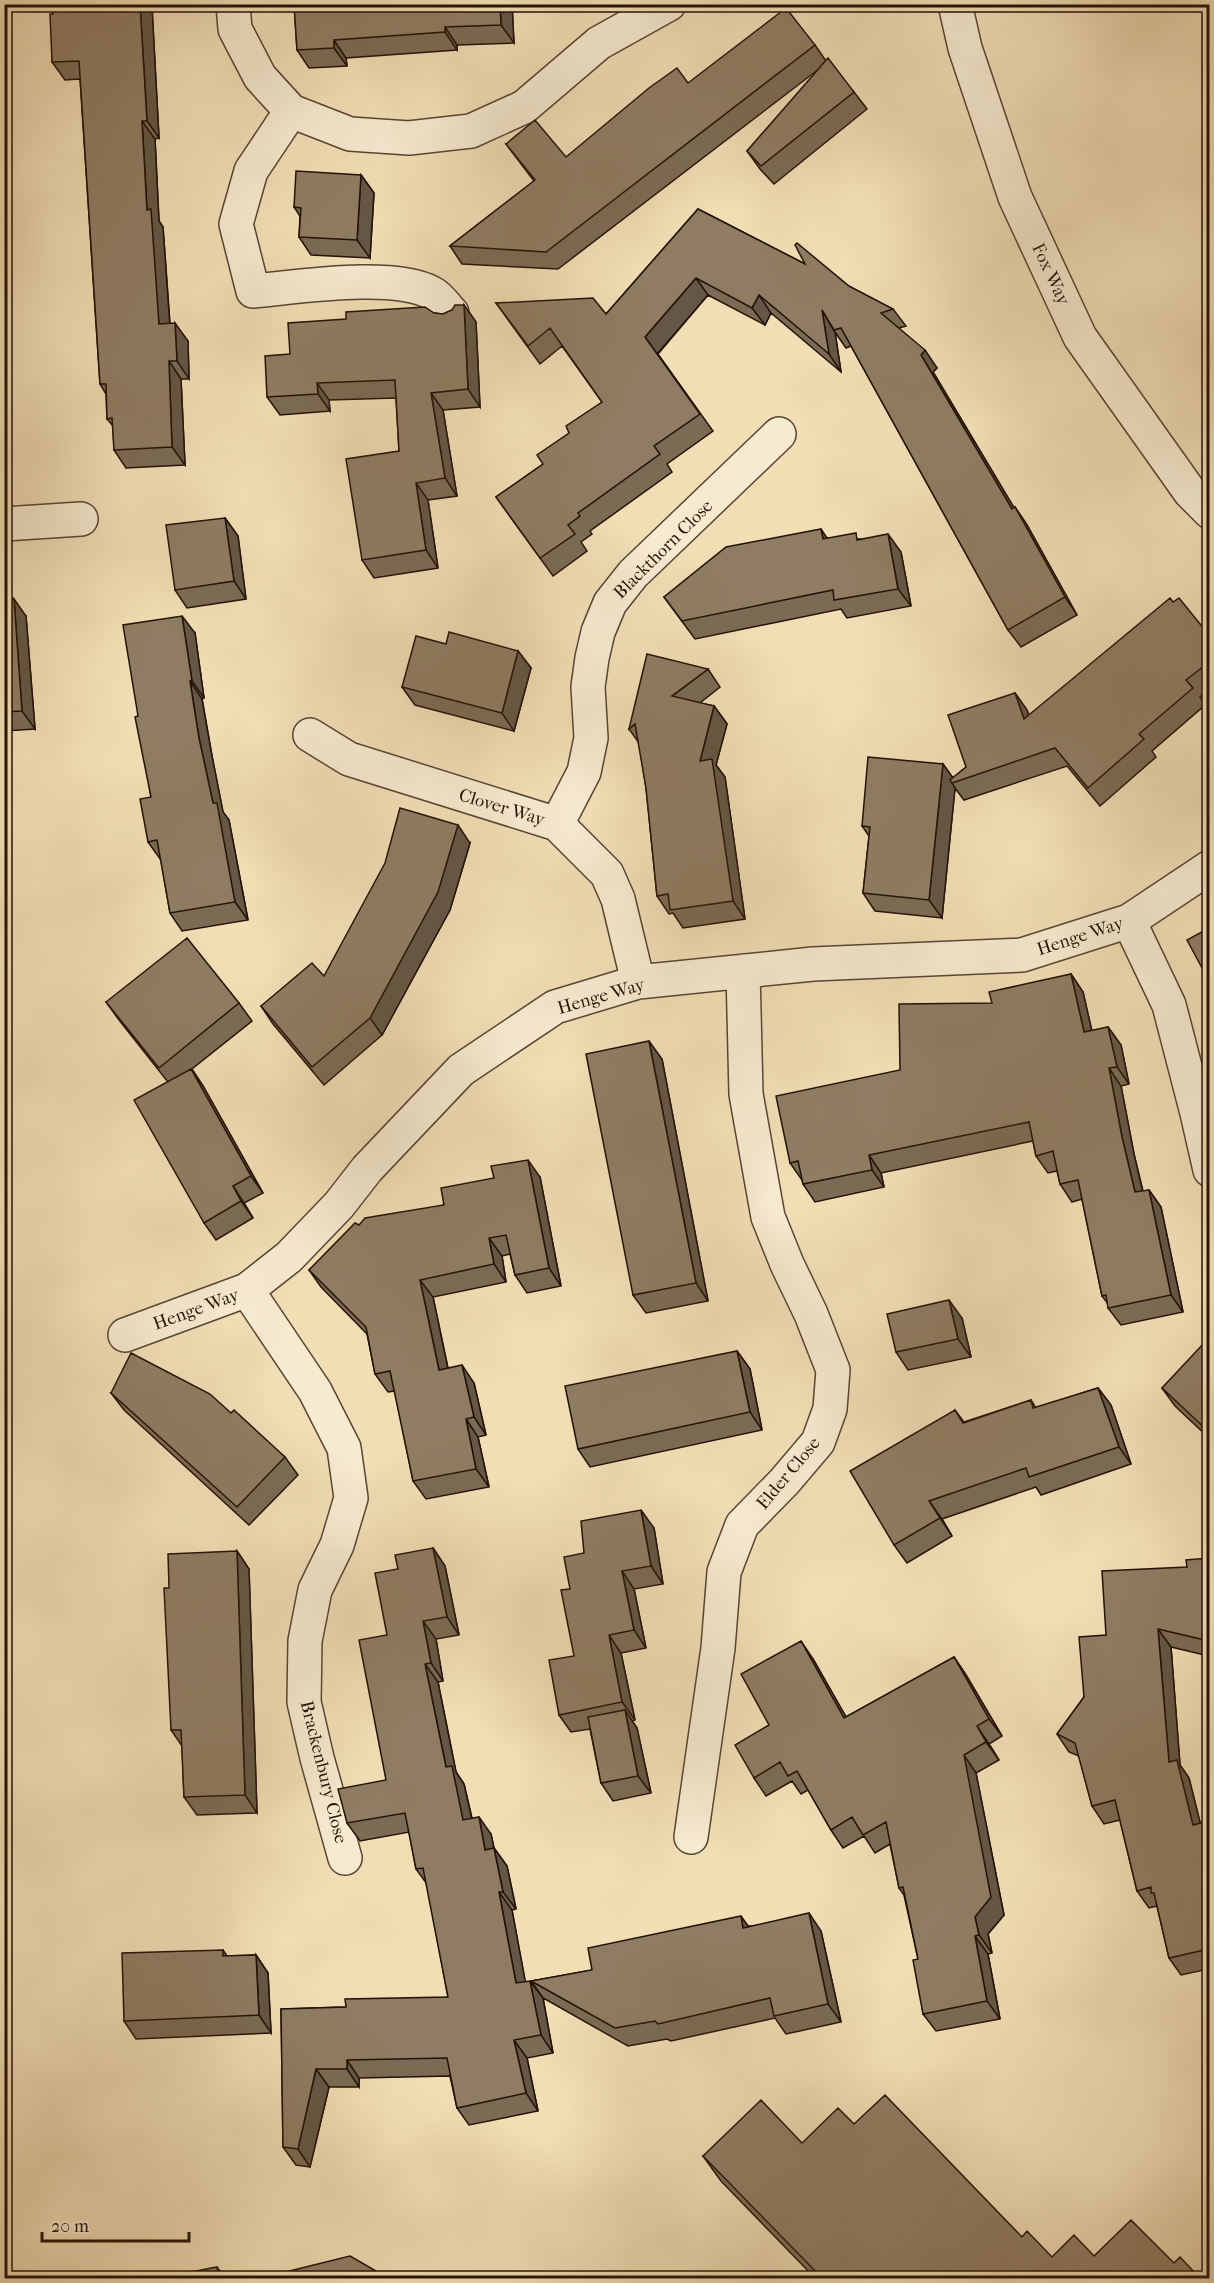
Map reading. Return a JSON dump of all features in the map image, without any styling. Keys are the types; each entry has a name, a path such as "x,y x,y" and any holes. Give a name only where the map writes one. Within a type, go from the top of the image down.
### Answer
{"street":[{"path":"233,4 235,29 260,77 291,111 350,134 409,138 471,131 524,107 599,43 669,4"},
{"name":"Fox Way","path":"955,4 965,48 1015,197 1080,337 1190,492 1209,512"},
{"path":"291,111 251,171 236,224 253,291 374,282 410,284 434,294 452,313"},
{"name":"Blackthorn Close","path":"557,824 584,772 591,738 588,687 592,658 598,632 610,603 633,574 779,434"},
{"path":"4,524 81,519"},
{"name":"Clover Way","path":"310,735 349,759 557,824 607,874 618,899 638,982"},
{"name":"Henge Way","path":"125,1335 248,1290 289,1257 339,1205 367,1169 461,1070 555,1007 638,982 813,964 1022,955 1129,921 1209,867"},
{"path":"1129,921 1169,1005 1203,1111 1209,1170"},
{"name":"Elder Close","path":"691,1837 718,1648 724,1572 742,1525 784,1482 818,1442 830,1409 833,1370 812,1314 787,1264 768,1218 747,1094 743,971"},
{"name":"Brackenbury Close","path":"248,1290 315,1391 344,1448 351,1497 337,1545 315,1590 305,1641 304,1702 345,1858"}],"building":[{"path":"53,4 140,4 147,121 142,121 147,210 151,209 159,324 175,323 177,361 169,361 172,447 114,450 112,418 107,419 106,384 100,384 79,61 52,62 50,14 53,14"},
{"path":"294,4 500,4 501,25 445,27 445,32 334,40 334,48 297,50"},
{"path":"786,8 815,45 546,252 450,246 535,180 506,144 535,120 566,157 649,88 677,68 688,83"},
{"path":"828,58 854,92 761,166 747,151"},
{"path":"296,171 361,175 357,240 299,237 301,208 294,207"},
{"path":"698,209 805,264 795,245 797,243 849,286 893,309 881,313 925,350 921,355 1012,509 1015,507 1065,597 1008,630 841,328 834,330 822,310 829,354 759,295 752,308 696,278 645,337 700,414 654,446 660,454 578,513 580,516 568,525 575,534 540,558 496,497 543,464 537,455 569,433 566,426 602,402 550,328 528,346 496,303 593,298 606,314"},
{"path":"455,305 464,305 468,389 431,393 445,478 416,483 426,550 362,560 346,459 399,451 395,380 317,383 318,394 267,397 265,356 290,354 288,323 346,319 346,312 425,307 434,313 443,314 452,310"},
{"path":"225,518 234,581 175,590 166,525"},
{"path":"821,529 823,539 856,533 857,540 888,534 898,589 834,600 833,590 682,621 664,597 726,547"},
{"path":"1170,598 1173,602 1179,598 1209,635 1209,651 1204,656 1209,662 1186,680 1193,688 1139,734 1144,739 1088,788 1055,748 952,783 950,780 966,767 948,715 1015,693 1024,719"},
{"path":"4,599 14,599 22,711 4,712"},
{"path":"182,616 199,738 213,803 217,803 235,902 170,913 157,840 148,842 140,799 151,797 135,717 138,716 123,625"},
{"path":"449,632 518,651 502,713 402,687 416,636 446,644"},
{"path":"647,654 708,669 672,696 714,706 700,761 712,759 733,901 670,910 668,894 657,896 646,788 635,724 629,729"},
{"path":"868,757 943,764 929,900 863,893 870,827 862,826"},
{"path":"400,808 458,825 438,892 370,1018 312,1067 261,1006 312,963 324,976 385,863"},
{"path":"1209,928 1209,981 1187,940"},
{"path":"187,938 239,1003 159,1068 106,1002"},
{"path":"1071,974 1084,1032 1108,1027 1117,1067 1109,1068 1122,1137 1135,1192 1149,1190 1171,1295 1108,1308 1106,1295 1102,1296 1078,1180 1060,1184 1053,1151 1036,1156 1029,1122 869,1155 872,1170 803,1184 798,1161 790,1163 776,1096 900,1070 899,1004 992,1003 989,992"},
{"path":"649,1041 696,1283 633,1295 586,1054"},
{"path":"191,1069 251,1176 233,1186 241,1201 204,1223 134,1100"},
{"path":"528,1160 549,1268 515,1275 506,1235 489,1238 494,1264 420,1280 439,1370 462,1365 474,1417 466,1419 476,1469 413,1481 390,1371 375,1374 366,1327 309,1270 355,1223 359,1225 365,1218 444,1205 441,1188 494,1178 491,1166"},
{"path":"949,1300 958,1339 896,1352 887,1314"},
{"path":"1204,1343 1209,1348 1209,1432 1162,1388"},
{"path":"737,1351 750,1412 578,1449 565,1386"},
{"path":"131,1353 210,1394 231,1413 234,1410 285,1457 237,1507 111,1393"},
{"path":"1098,1388 1119,1447 1029,1477 1026,1468 929,1501 940,1518 894,1545 850,1471 955,1410 963,1423 1031,1400 1033,1408"},
{"path":"641,1510 651,1566 622,1571 634,1630 609,1635 622,1702 559,1715 549,1660 574,1656 561,1590 570,1589 564,1557 584,1553 581,1521"},
{"path":"433,1548 447,1617 423,1621 431,1663 425,1664 446,1767 452,1766 463,1820 479,1817 485,1850 494,1848 503,1892 499,1892 516,1983 530,1981 541,2035 514,2040 526,2093 457,2108 447,2058 347,2060 347,2069 316,2069 298,2149 283,2147 281,2009 346,2007 345,1999 448,1997 423,1868 416,1869 405,1813 347,1823 338,1789 386,1780 359,1640 387,1635 375,1573 398,1569 395,1555"},
{"path":"237,1551 245,1795 184,1797 181,1730 171,1730 164,1588 169,1588 168,1554"},
{"path":"1209,1558 1209,1641 1158,1629 1169,1762 1177,1760 1193,1825 1204,1822 1209,1845 1209,1949 1169,1958 1154,1893 1151,1893 1151,1887 1137,1891 1115,1800 1092,1806 1075,1743 1057,1734 1084,1697 1079,1637 1106,1635 1102,1571 1187,1567 1186,1560"},
{"path":"801,1641 844,1718 954,1657 989,1719 977,1726 986,1742 964,1755 991,1897 975,1917 979,1935 975,1936 987,2001 923,2014 913,1960 918,1959 903,1887 899,1888 886,1822 863,1835 852,1817 831,1830 797,1771 788,1776 780,1762 754,1778 735,1745 769,1725 741,1674"},
{"path":"625,1710 638,1776 601,1783 588,1717"},
{"path":"809,1913 828,2004 774,2016 770,1998 658,2024 655,2021 615,2028 531,1981 592,1970 588,1948 741,1916 743,1928"},
{"path":"223,1950 223,1956 256,1955 259,2015 124,2021 122,1953"},
{"path":"885,2095 1022,2237 1027,2231 1052,2257 1074,2235 1094,2256 1131,2220 1174,2263 1180,2257 1200,2278 822,2278 703,2156 761,2100 802,2143 838,2108 854,2124"},
{"path":"350,2256 376,2271 378,2278 238,2278 264,2274 265,2277"},
{"path":"217,2267 219,2278 181,2278 180,2274"}]}
